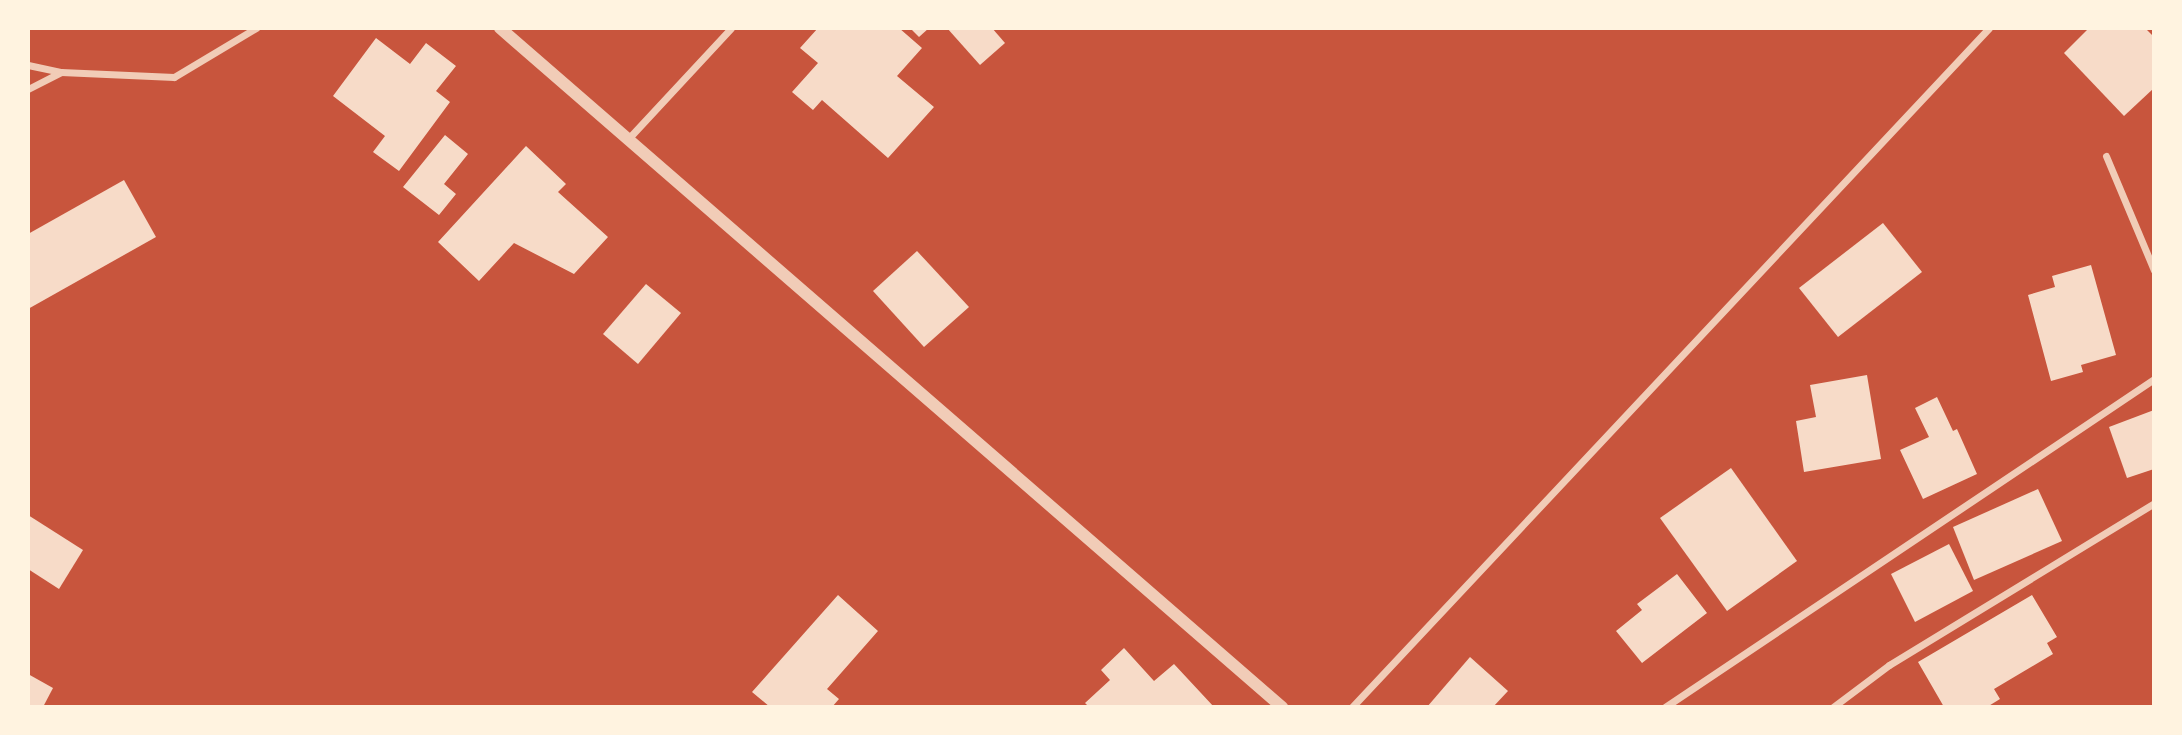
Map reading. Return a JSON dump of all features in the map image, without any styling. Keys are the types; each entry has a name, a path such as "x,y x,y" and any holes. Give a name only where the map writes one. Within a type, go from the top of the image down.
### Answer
{"street":[{"path":"28,65 61,72 174,77 257,28"},
{"path":"500,28 1282,707"},
{"path":"628,139 731,28"},
{"path":"1352,707 1989,28"},
{"path":"28,89 61,72"},
{"path":"2106,156 2154,270"},
{"path":"1665,707 2154,379"},
{"path":"1833,707 1889,665 2154,503"}],"building":[{"path":"818,28 899,28 922,48 897,76 934,107 888,158 822,100 813,110 792,92 818,63 800,48"},
{"path":"910,28 929,28 919,37"},
{"path":"947,28 992,28 1005,43 980,65"},
{"path":"2089,28 2145,28 2154,37 2154,88 2124,116 2064,53"},
{"path":"376,38 410,64 426,43 456,66 436,91 450,102 399,171 373,152 385,136 333,96"},
{"path":"445,135 468,154 444,184 456,194 439,215 403,187"},
{"path":"526,146 566,184 558,192 608,237 574,274 514,243 479,281 438,242"},
{"path":"124,180 156,237 28,309 28,234"},
{"path":"1883,223 1922,272 1838,337 1799,288"},
{"path":"917,251 969,307 924,347 873,291"},
{"path":"2091,265 2116,355 2081,365 2083,372 2051,381 2028,295 2055,287 2052,276"},
{"path":"646,284 681,313 638,364 603,334"},
{"path":"1867,375 1881,459 1804,472 1796,421 1816,417 1810,385"},
{"path":"1937,397 1953,431 1957,429 1977,474 1923,499 1900,450 1929,437 1915,408"},
{"path":"2154,410 2154,469 2127,478 2109,427"},
{"path":"1731,468 1797,561 1727,611 1660,518"},
{"path":"2038,489 2062,541 1974,580 1953,527"},
{"path":"28,515 83,550 59,589 28,569"},
{"path":"1949,544 1973,591 1915,622 1891,574"},
{"path":"1677,574 1707,613 1642,663 1616,631 1642,610 1637,604"},
{"path":"838,595 878,631 827,689 839,699 832,707 770,707 752,692"},
{"path":"2032,595 2057,637 2047,643 2053,654 1994,689 2000,699 1987,707 1944,707 1918,662"},
{"path":"1124,648 1154,681 1174,664 1214,707 1089,707 1085,703 1110,680 1101,670"},
{"path":"1470,657 1508,691 1493,707 1427,707"},
{"path":"28,674 53,688 43,707 28,707"}]}
